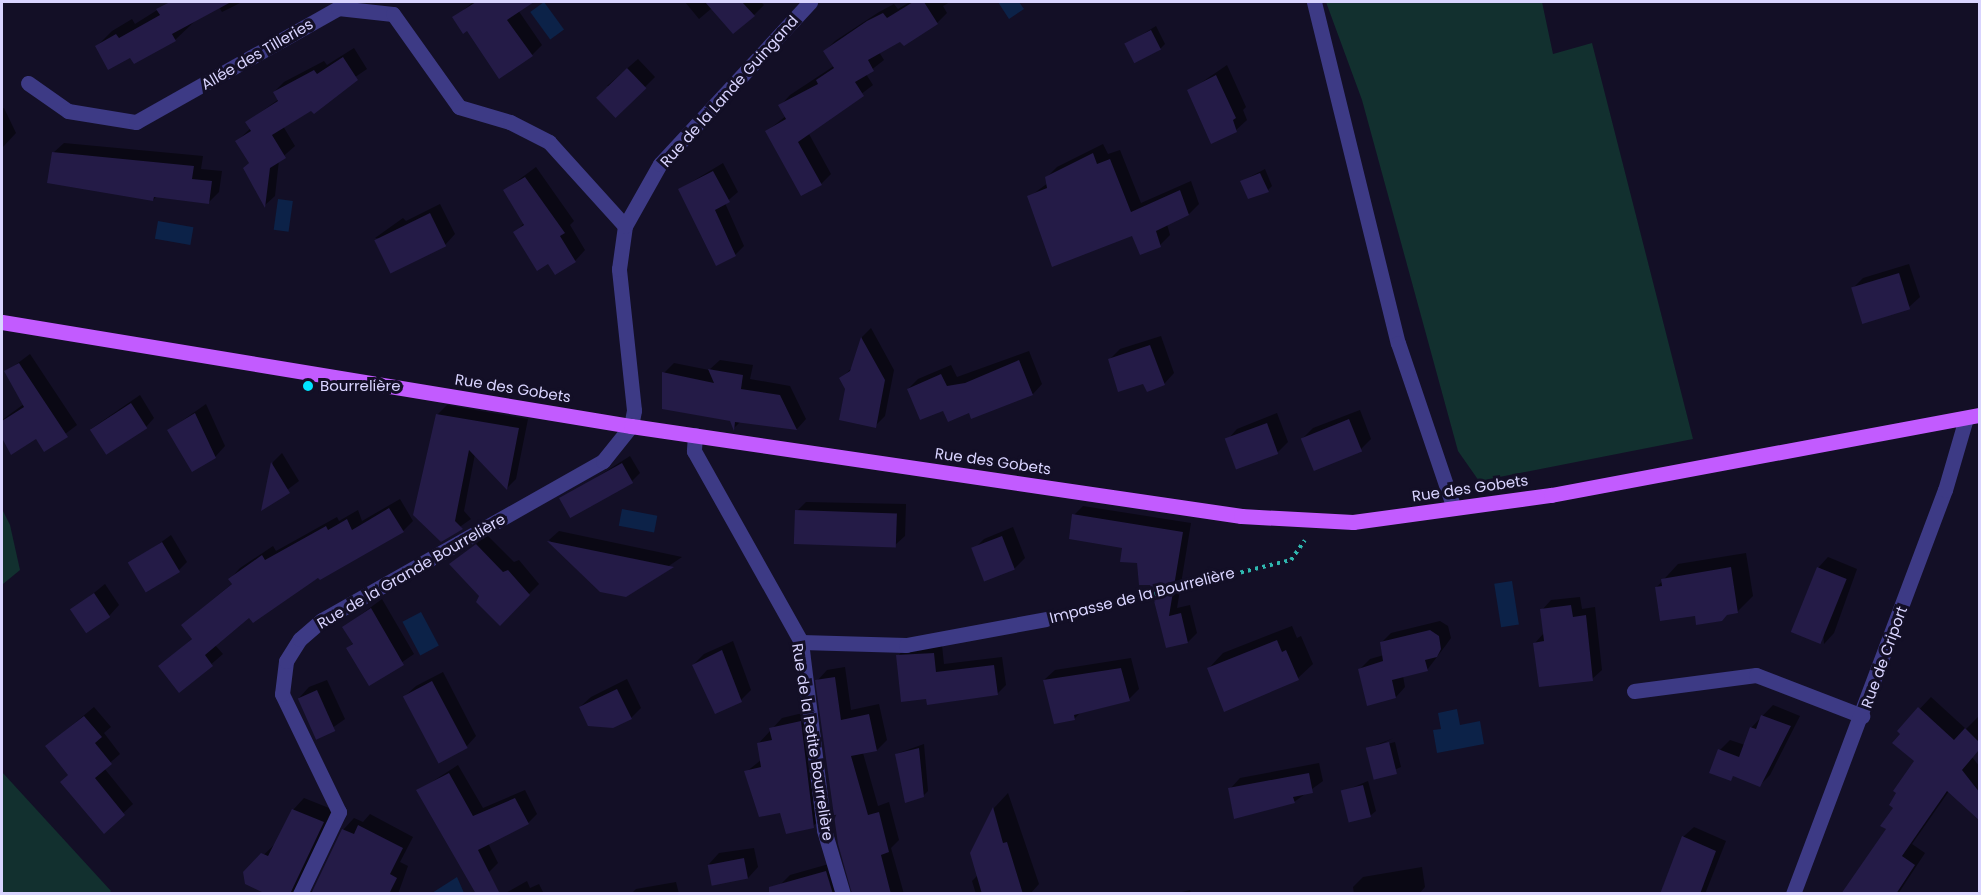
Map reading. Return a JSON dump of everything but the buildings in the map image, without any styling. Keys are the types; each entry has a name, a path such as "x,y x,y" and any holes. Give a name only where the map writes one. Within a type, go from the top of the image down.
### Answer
{"main road":[{"name":"Rue des Gobets","path":"2,322 631,426 1240,516 1353,522 1551,495 1973,416"}],"street":[{"name":"Rue de la Lande Guingand","path":"631,426 634,410 619,268 625,226 660,164 810,2"},
{"path":"1314,2 1398,343 1454,508"},
{"name":"Allée des Tilleries","path":"28,83 68,111 136,122 338,8 393,14 459,107 510,122 549,142 625,226"},
{"name":"Rue de Criport","path":"1793,894 1862,716 1973,416"},
{"name":"Rue de la Grande Bourrelière","path":"300,894 339,812 282,694 286,661 300,639 322,620 603,461 631,426"},
{"name":"Rue de la Petite Bourrelière","path":"695,435 694,451 801,642 824,830 843,894"},
{"name":"Impasse de la Bourrelière","path":"801,642 906,645 1046,620"},
{"path":"1634,691 1756,675 1862,716"}],"path":[{"name":"Impasse de la Bourrelière","path":"1046,620 1291,560 1319,520"}],"green space":[{"path":"1326,2 1542,2 1553,54 1592,43 1693,439 1479,481 1458,451 1362,100"},
{"path":"2,509 10,525 20,570 3,584"},
{"path":"2,772 111,891 109,893 2,893"}],"water":[{"path":"544,2 564,30 550,39 530,12"},
{"path":"998,2 1019,2 1024,9 1009,19"},
{"path":"278,199 293,201 289,232 274,230"},
{"path":"158,221 193,227 190,245 155,239"},
{"path":"622,509 657,516 654,533 619,526"},
{"path":"1512,581 1519,624 1501,627 1494,584"},
{"path":"421,612 439,646 420,655 402,622"},
{"path":"1457,709 1460,725 1480,721 1484,744 1437,753 1433,730 1441,729 1438,713"},
{"path":"457,877 464,893 432,893"}],"place":[{"name":"Bourrelière","path":"308,386"}]}
